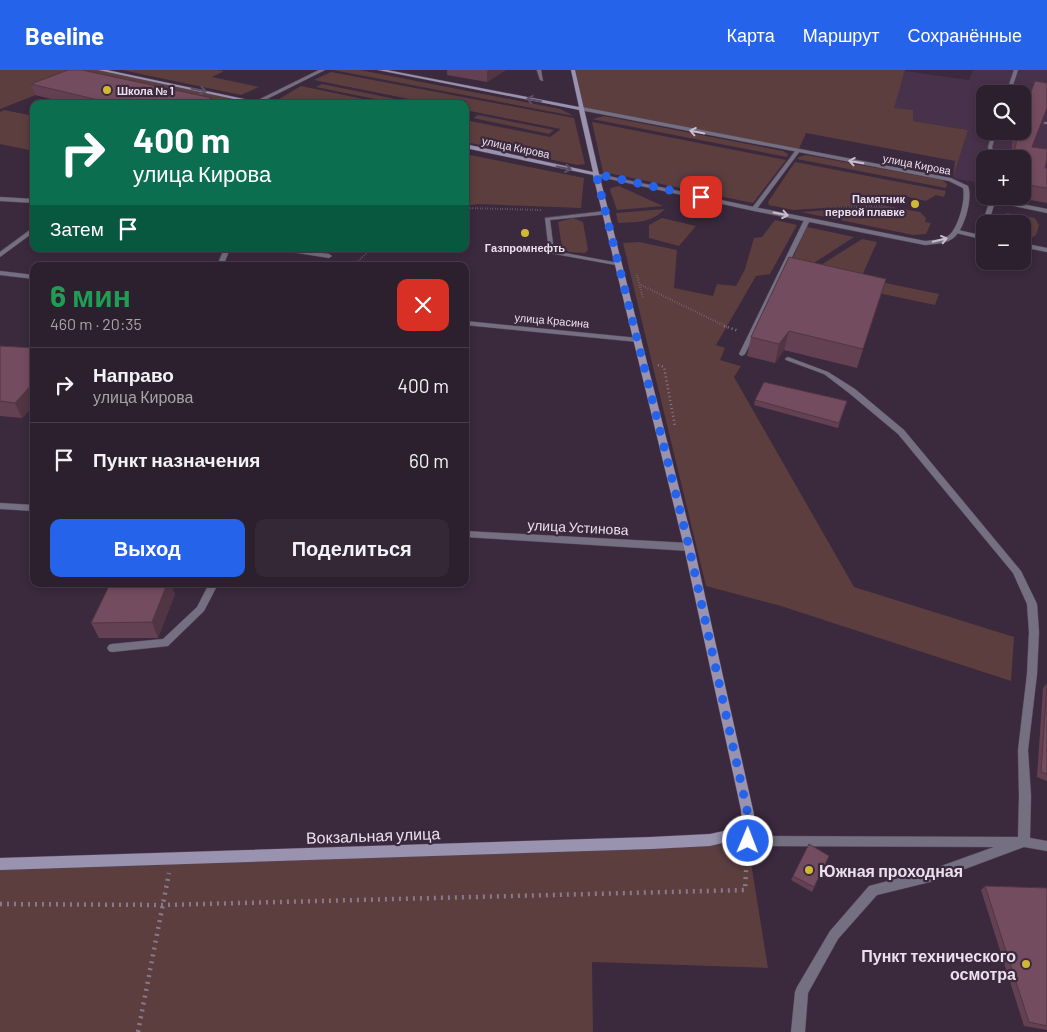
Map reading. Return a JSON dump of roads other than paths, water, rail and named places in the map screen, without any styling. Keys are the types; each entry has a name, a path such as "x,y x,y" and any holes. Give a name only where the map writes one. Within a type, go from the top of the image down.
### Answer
{"street":[{"path":"100,70 240,100"},
{"path":"260,100 323,70"},
{"name":"улица Кирова","path":"380,70 947,179 966,187 969,194 958,232 950,238 925,243 754,209 469,147"},
{"path":"573,70 596,174 689,547 747,810 749,825 747,837"},
{"path":"0,199 30,201"},
{"path":"0,255 30,232"},
{"path":"0,273 30,277"},
{"name":"улица Красина","path":"469,323 638,340"},
{"path":"0,506 30,508"},
{"name":"улица Устинова","path":"469,534 689,547"},
{"name":"Вокзальная улица","path":"0,864 651,844 747,837"}],"lane":[{"path":"539,70 542,80"},
{"path":"1011,85 1016,70"},
{"path":"754,209 798,151"},
{"path":"1022,205 1047,211"},
{"path":"606,213 547,219 551,252 619,265"},
{"path":"742,354 807,220"},
{"path":"958,232 976,236"},
{"path":"1031,247 1047,250"},
{"path":"304,252 329,256"},
{"path":"788,359 826,373 852,391 901,432 970,512 1017,571 1032,604 1034,632 1032,674 1023,750 1024,842"},
{"path":"112,648 165,644 200,609 211,587"},
{"path":"747,837 1024,842 1047,846"},
{"path":"798,1032 802,992 834,935 873,890 930,876 1024,842"}],"place":[{"name":"Школа № 1","path":"107,90"},
{"name":"Памятник первой плавке","path":"915,204"},
{"name":"Газпромнефть","path":"525,233"},
{"name":"Южная проходная","path":"809,870"},
{"name":"Пункт технического осмотра","path":"1026,964"}]}
